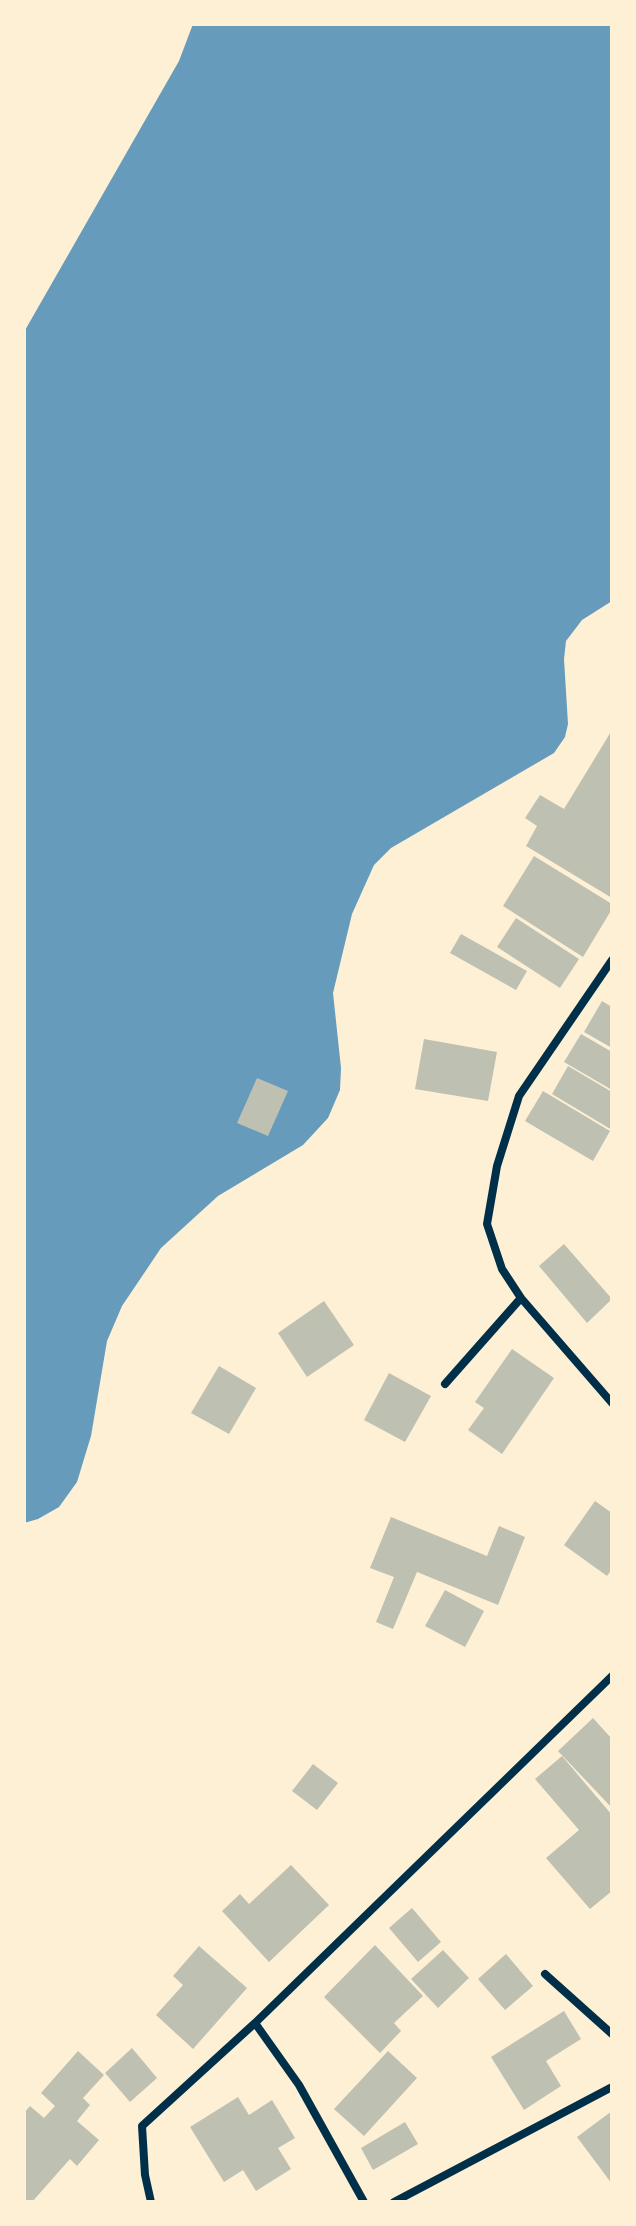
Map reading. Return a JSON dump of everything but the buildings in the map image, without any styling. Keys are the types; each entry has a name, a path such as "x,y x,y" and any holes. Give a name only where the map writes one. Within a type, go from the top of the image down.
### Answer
{"street":[{"path":"612,960 519,1096 497,1166 487,1224 502,1269 521,1298 612,1403"},
{"path":"445,1384 521,1298"},
{"path":"151,2202 145,2175 142,2126 255,2023 612,1676"},
{"path":"545,1974 612,2034"},
{"path":"255,2023 299,2085 364,2202"},
{"path":"394,2202 612,2087"}],"water":[{"path":"193,24 612,24 612,601 582,620 566,641 564,659 568,724 565,737 554,753 391,848 374,865 352,914 333,993 341,1068 340,1090 328,1118 303,1145 218,1196 161,1248 122,1306 107,1341 91,1436 77,1482 59,1507 24,1523 24,332 179,61"}]}
